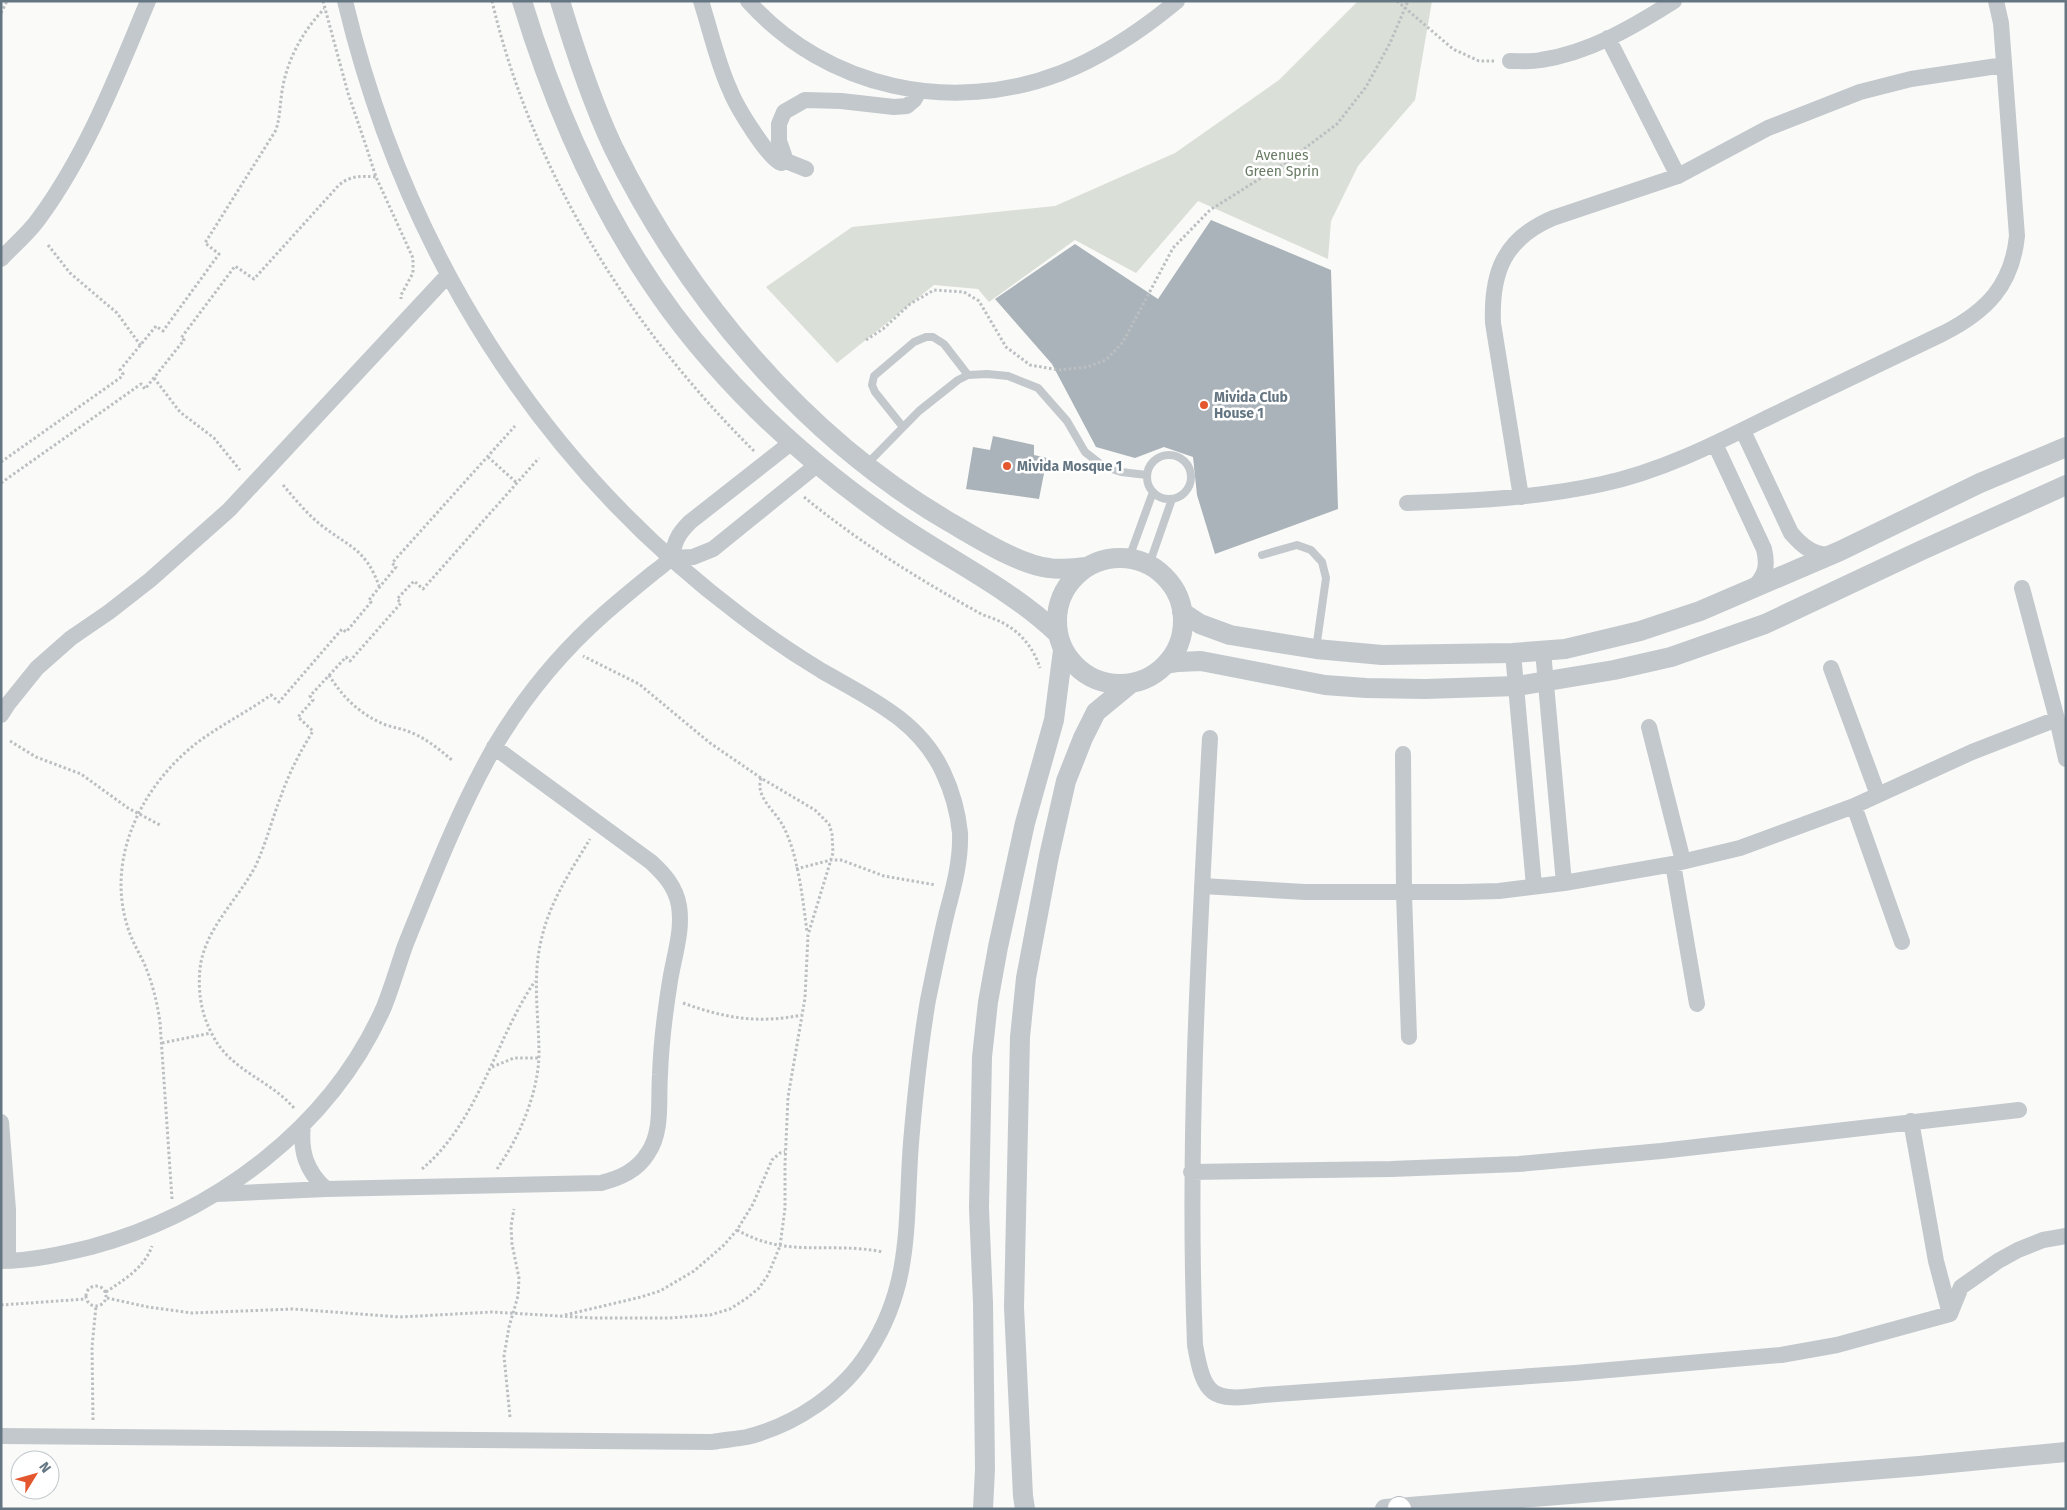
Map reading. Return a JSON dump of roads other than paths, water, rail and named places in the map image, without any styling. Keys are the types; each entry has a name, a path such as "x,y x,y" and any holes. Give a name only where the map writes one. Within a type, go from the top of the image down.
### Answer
{"street":[{"path":"1,259 39,218 71,170 98,118 148,1"},
{"path":"1,1436 712,1442 748,1436 783,1424 815,1406 843,1383 867,1356 885,1324 898,1290 905,1254 911,1139 921,1046 931,987 958,865 960,833 954,801 943,771 926,744 904,720 878,702 819,669 780,644 713,594 670,558 626,517 546,427 510,378 482,335 421,223 398,170 378,116 360,60 345,1"},
{"path":"522,1 555,98 582,161 609,214 640,266 675,316 714,364 756,409 792,442 818,464 906,530 1015,597 1060,641 1075,666 1091,678 1110,684 1130,684 1150,677 1166,664 1177,649 1182,631 1182,612 1179,598 1172,584 1150,565 1129,558 1114,558 1099,561 1086,567 1074,576 1065,589 1057,610 1060,641 1054,720 1025,823 998,947 988,1002 982,1057 979,1208 983,1313 983,1509"},
{"path":"560,1 590,93 613,146 639,197 669,247 709,303 779,386 822,427 901,491 975,537 1031,564 1067,569 1086,567"},
{"path":"700,1 730,91 770,154 781,163 786,161 806,169"},
{"path":"748,1 789,40 811,54 863,78 918,92 950,94 1027,84 1061,73 1141,30 1177,1"},
{"path":"1510,61 1538,61 1586,48 1608,38 1674,1"},
{"path":"1407,503 1482,501 1521,497 1603,484 1620,479 1715,444 1962,324 1986,306 2009,271 2017,236 2001,23 1996,1"},
{"path":"1608,38 1678,176"},
{"path":"1521,497 1492,323 1492,299 1501,264 1507,252 1520,237 1537,225 1678,176 1768,128 1860,92 1911,79 2004,65"},
{"path":"786,161 779,141 779,124 784,112 805,100 841,101 894,108 907,106 914,100 918,92"},
{"path":"1,715 37,668 71,638 109,612 150,580 229,510 448,275"},
{"path":"1742,431 1796,539 1801,545 1816,553 1832,554 1840,551"},
{"path":"1,1122 8,1202 4,1261 74,1251 120,1239 173,1217 217,1194 262,1162 303,1124 334,1088 361,1049 384,1007 434,875 494,747 531,693 568,649 604,614 670,558 677,539 690,522 792,442"},
{"path":"1715,444 1764,548 1766,557 1767,568 1765,575 1750,590 1743,594"},
{"path":"1182,612 1200,624 1220,632 1316,649 1382,656 1513,653 1565,649 1640,631 1743,594 1840,551 1980,483 2066,447"},
{"path":"670,558 693,557 713,548 818,464"},
{"path":"1166,664 1189,661 1201,662 1325,685 1426,689 1517,686 1614,670 1671,657 1765,624 2066,485"},
{"path":"2022,588 2058,720 2066,759"},
{"path":"1543,651 1564,883"},
{"path":"1513,653 1534,886"},
{"path":"1831,668 1878,795"},
{"path":"1025,1509 1014,1307 1020,1037 1026,978 1049,856 1066,782 1083,738 1096,712 1130,684"},
{"path":"1202,886 1306,892 1404,894 1499,890 1564,883 1678,862 1740,848 1854,806 1972,752 2058,720"},
{"path":"1650,727 1678,862 1697,1004"},
{"path":"1210,738 1202,886 1192,1172 1196,1345 1200,1372 1208,1389 1220,1396 1234,1399 1262,1395 1782,1355 1837,1345 1950,1314"},
{"path":"217,1194 326,1189 601,1183 619,1178 635,1168 648,1153 656,1136 659,1117 662,1037 681,920 679,903 673,887 663,873 651,862 494,747"},
{"path":"1403,754 1404,894 1409,1037"},
{"path":"1854,806 1902,942"},
{"path":"1192,1172 1391,1169 1519,1164 1660,1151 2019,1110"},
{"path":"1911,1121 1936,1261 1950,1314"},
{"path":"303,1124 301,1139 303,1153 308,1167 326,1189"},
{"path":"1950,1314 1962,1287 1998,1261 2042,1240 2066,1236"},
{"path":"1395,1508 1919,1466 2066,1452"}],"lane":[{"path":"903,427 875,392 872,385 874,376 914,342 926,337 933,337 944,344 968,375"},
{"path":"866,464 903,427 958,380 968,375 987,374 1008,376 1038,388 1067,421 1085,452 1102,466 1121,472 1147,475"},
{"path":"1172,454 1181,457 1188,464 1192,472 1192,482 1188,490 1181,496 1172,499 1158,496 1153,492 1148,484 1147,475 1149,466 1155,459 1172,454"},
{"path":"1129,558 1153,492"},
{"path":"1150,565 1172,499"},
{"path":"1262,555 1297,545 1311,550 1322,562 1326,578 1316,649"}],"place":[{"name":"Mivida Club House 1","path":"1204,405"},
{"name":"Mivida Mosque 1","path":"1007,466"}],"park label":[{"name":"Avenues Green Sprin","path":"1282,164"}]}
